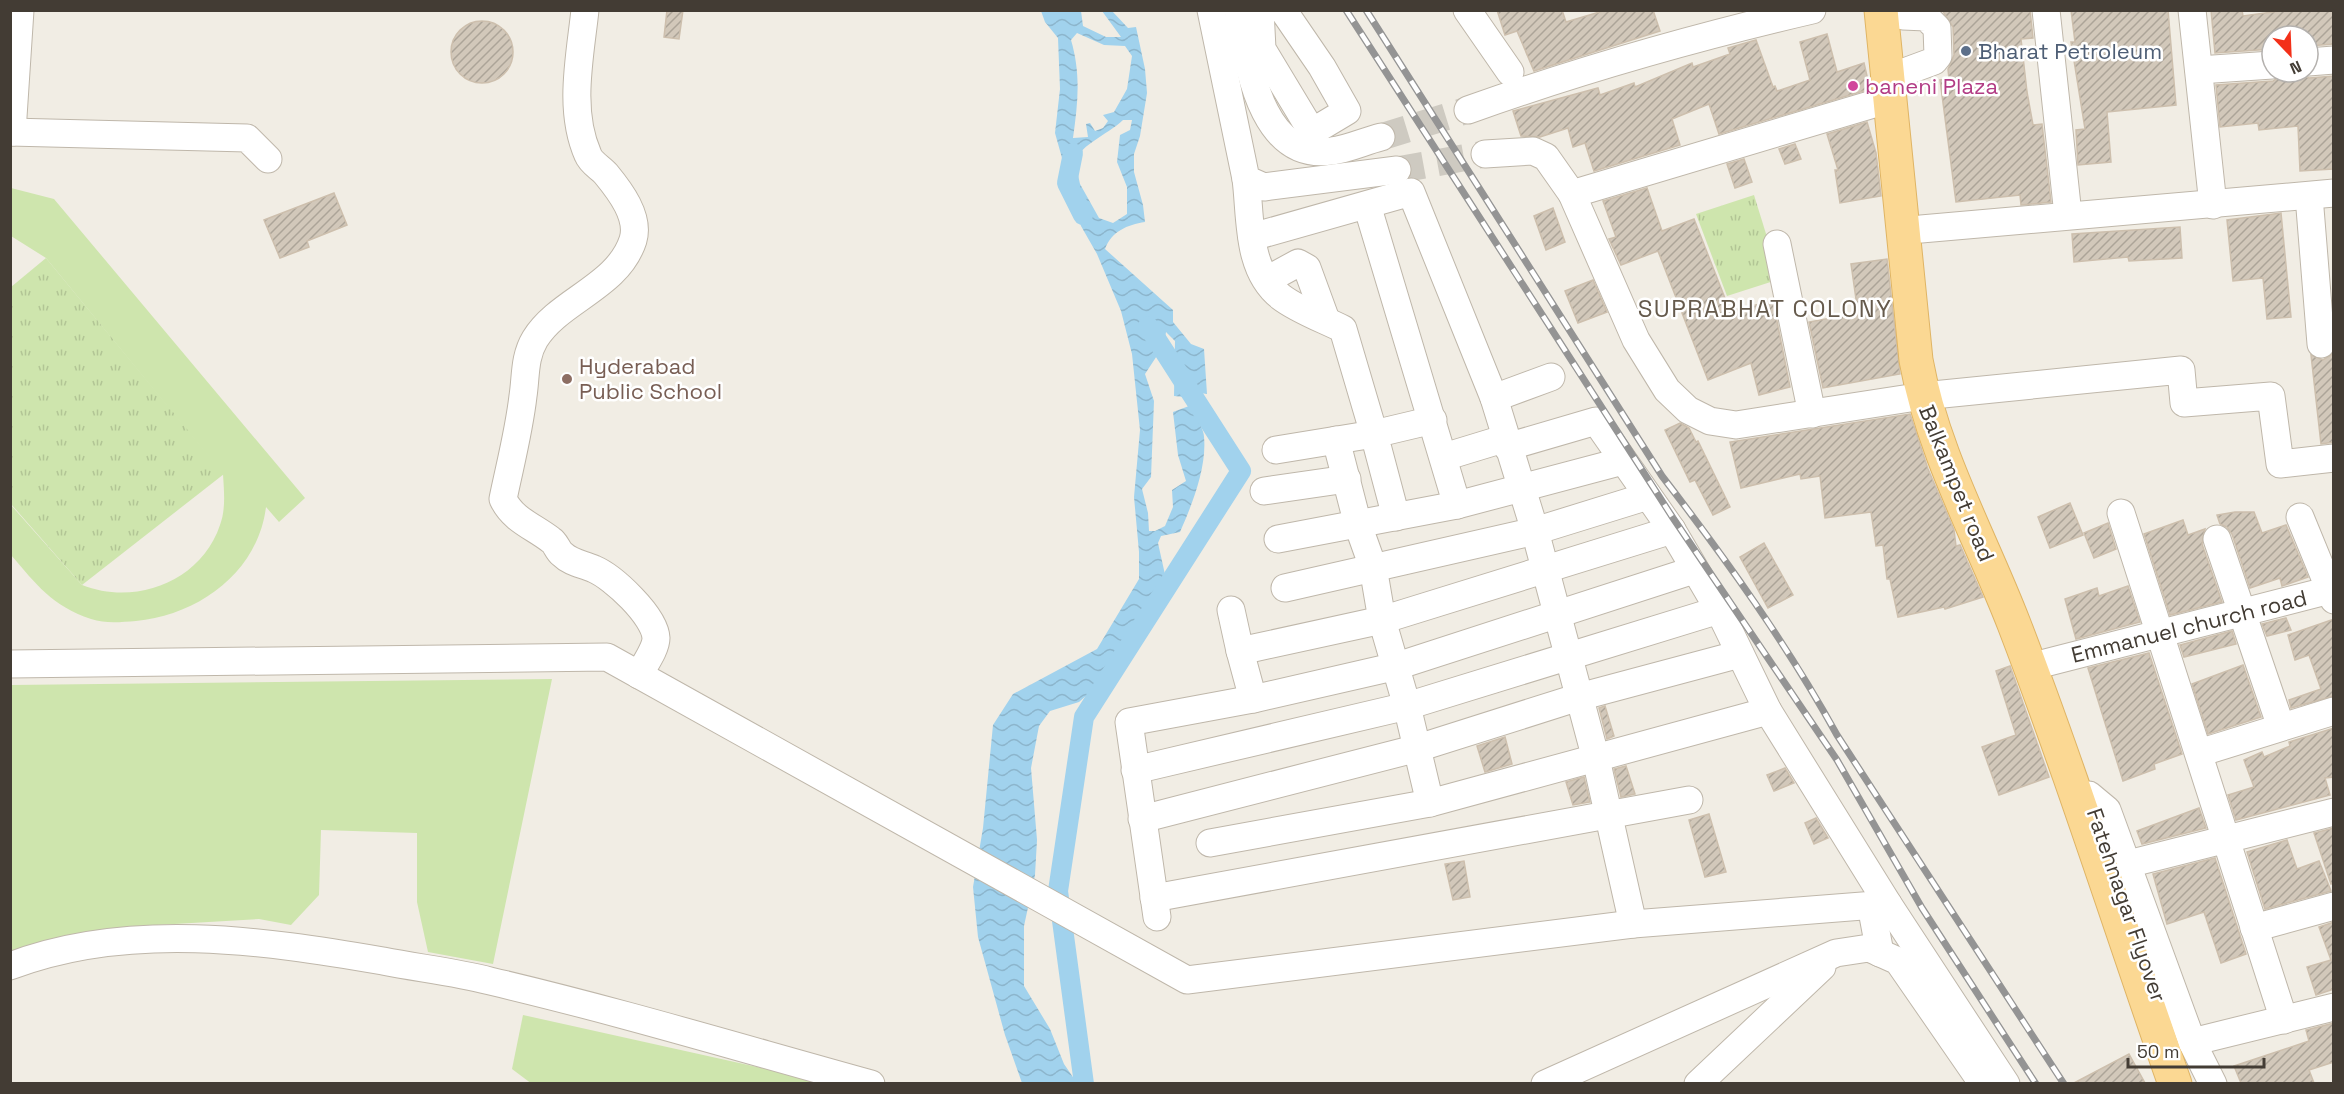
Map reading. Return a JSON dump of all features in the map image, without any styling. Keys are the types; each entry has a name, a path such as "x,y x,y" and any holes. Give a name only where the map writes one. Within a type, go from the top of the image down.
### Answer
{"main road":[{"name":"Balkampet road","path":"1896,12 1907,71 1936,443 2014,624 2083,797"},
{"name":"Balkampet road","path":"1896,12 1890,99 1916,360 1953,446 2003,550 2045,663 2083,797"},
{"name":"Fatehnagar Flyover","path":"2083,797 2110,853 2191,1083"},
{"name":"Fatehnagar Flyover","path":"2110,853 2175,1083"}],"street":[{"path":"20,10 11,131 247,138 268,159"},
{"path":"585,10 578,56 580,131 588,157 606,174 632,211 633,238 620,262 589,294 551,319 534,340 524,371 524,395 503,499 509,512 553,541 562,554 578,566 602,573 622,588 644,612 654,626 656,641 639,675"},
{"path":"1211,10 1246,179 1251,237 1260,273 1280,296 1343,329 1396,518"},
{"path":"1238,10 1258,98 1268,121 1284,137 1308,150 1331,151 1381,137"},
{"path":"1260,10 1262,49 1312,132 1347,111 1322,67 1283,10"},
{"path":"1467,10 1510,72"},
{"path":"1468,110 1749,18 1812,10"},
{"path":"2046,10 2068,215"},
{"path":"2192,10 2213,204"},
{"path":"2199,70 2260,66"},
{"path":"1286,86 1322,67"},
{"path":"1572,194 1890,99"},
{"path":"1485,154 1533,151 1546,157 1572,194 1636,339 1667,390 1688,410 1710,421 1736,425 1931,395 2181,370 2184,403 2271,396 2280,464 2334,458"},
{"path":"1246,179 1264,187 1397,170"},
{"path":"1251,237 1411,192 1494,398 1507,447 1522,488 1596,759 1634,924"},
{"path":"1921,229 2321,194 2321,344"},
{"path":"1367,205 1444,457 1462,547"},
{"path":"1777,244 1812,414"},
{"path":"1267,280 1299,263 1307,268 1326,320"},
{"path":"1494,398 1551,377"},
{"path":"1276,450 1374,434 1433,420"},
{"path":"1507,447 1596,421 1672,530 1719,609 1768,711 1880,904 2006,1083"},
{"path":"1444,457 1503,439 1507,447"},
{"path":"1336,440 1358,525 1373,567 1382,620 1397,666 1430,803"},
{"path":"1278,539 1454,506 1623,461"},
{"path":"1264,491 1347,479"},
{"path":"1285,588 1535,531 1648,496"},
{"path":"2121,513 2284,1020"},
{"path":"2300,517 2332,593"},
{"path":"1240,651 1382,620 1672,530"},
{"path":"2217,539 2281,727"},
{"path":"1689,800 1155,908 1130,722 1397,666 1694,570"},
{"name":"Emmanuel church road","path":"2045,663 2241,613 2332,593"},
{"path":"1135,770 1407,706 1568,654 1719,609"},
{"path":"1231,610 1255,742"},
{"path":"1142,819 1418,748 1579,697 1740,654"},
{"path":"10,664 607,657 1187,980 1634,924 1880,904"},
{"path":"1210,843 1430,803 1768,711"},
{"path":"2199,753 2334,711"},
{"path":"2083,797 2068,814 2091,884 2167,1083"},
{"path":"2212,1083 2110,853 2224,839 2334,812"},
{"path":"1880,904 1880,953"},
{"path":"2254,928 2334,906"},
{"path":"10,966 74,949 128,942 206,939 285,944 488,980 871,1083"},
{"path":"1545,1083 1836,953 1869,948 1898,961 1983,1083"},
{"path":"1698,1083 1836,953"},
{"path":"2192,1042 2334,1007"}],"green space":[{"path":"11,188 54,199 305,498 279,522 266,507 261,530 238,570 222,586 182,610 136,621 97,621 77,614 55,601 37,585 11,555 10,504 82,585 102,591 144,590 182,575 198,561 211,545 220,525 224,500 223,474 46,258 11,236"},
{"path":"1754,195 1780,279 1727,296 1696,214"},
{"path":"46,258 224,474 82,585 11,504 11,287"},
{"path":"552,679 493,964 428,952 417,902 417,833 321,830 319,895 291,925 259,919 140,926 11,953 11,685"},
{"path":"523,1015 829,1083 532,1084 512,1069"}],"water":[{"path":"1041,11 1081,11 1083,26 1106,37 1121,37 1102,11 1112,11 1128,28 1136,27 1145,69 1147,93 1140,136 1134,154 1134,172 1145,222 1132,225 1116,233 1105,249 1173,310 1173,322 1191,344 1204,349 1207,394 1200,393 1197,400 1205,408 1195,415 1203,431 1204,449 1201,473 1194,498 1180,532 1161,536 1158,543 1166,579 1121,643 1095,688 1079,702 1050,711 1039,726 1031,768 1037,840 1035,875 1024,926 1024,986 1050,1029 1064,1064 1077,1083 1022,1083 1005,1035 978,937 973,887 983,828 993,725 1013,694 1097,649 1139,579 1134,497 1140,430 1132,354 1121,311 1097,254 1081,226 1055,133 1060,89 1058,38 1045,22","holes":["1077,33 1104,45 1125,46 1132,56 1127,89 1114,112 1103,115 1108,121 1103,128 1095,131 1090,123 1086,124 1088,137 1073,138 1078,89 1071,40","1123,120 1132,120 1130,130 1120,135 1117,162 1127,187 1127,214 1113,223 1099,218 1080,184 1077,170 1073,168 1075,160 1086,147","1166,332 1175,341 1174,396 1184,397 1189,406 1173,412 1178,455 1186,481 1172,490 1173,507 1165,526 1149,531 1148,513 1142,489 1151,477 1154,401 1145,374 1164,345"]}],"building":[{"path":"667,10 683,10 679,39 664,37"},
{"path":"1497,10 1562,10 1566,22 1606,10 1653,10 1660,31 1534,71 1517,31 1505,35"},
{"path":"1942,10 2030,10 2033,38 2021,39 2033,125 2042,124 2051,202 2021,205 2020,195 1956,202 1940,80 1949,79 1948,69 1954,55 1953,27"},
{"path":"2071,10 2168,10 2176,105 2107,112 2111,162 2078,165 2076,130 2085,129 2071,42 2075,42"},
{"path":"2211,10 2242,10 2243,16 2287,10 2334,10 2334,44 2320,45 2320,24 2260,24 2260,50 2215,53"},
{"path":"482,21 494,23 504,30 511,40 513,52 511,64 504,74 494,81 482,83 470,81 460,74 453,64 451,52 453,40 460,30 470,23"},
{"path":"1827,34 1837,72 1864,63 1870,89 1719,134 1709,104 1672,119 1680,145 1594,171 1585,143 1573,147 1568,128 1540,137 1521,136 1513,111 1598,88 1600,95 1634,83 1635,87 1692,63 1693,67 1730,54 1728,48 1756,40 1773,87 1775,86 1777,91 1810,80 1800,42"},
{"path":"2334,76 2333,169 2300,171 2298,126 2259,130 2258,123 2220,127 2216,85 2260,82 2260,84 2320,84 2320,77"},
{"path":"1867,122 1876,153 1881,196 1840,203 1835,170 1838,170 1827,134"},
{"path":"1795,144 1801,159 1785,164 1779,149"},
{"path":"1744,159 1752,182 1735,188 1727,164"},
{"path":"1647,188 1662,231 1694,219 1730,311 1773,301 1790,387 1759,395 1751,363 1708,380 1658,251 1621,265 1609,239 1616,237 1603,201"},
{"path":"334,193 347,225 307,241 309,247 280,258 264,220"},
{"path":"1553,208 1565,242 1546,250 1534,216"},
{"path":"2281,213 2291,317 2267,319 2263,278 2233,281 2227,220"},
{"path":"2180,227 2182,258 2129,261 2128,257 2074,262 2072,234"},
{"path":"1887,259 1900,374 1823,388 1809,322 1858,313 1851,264"},
{"path":"1593,280 1607,312 1578,323 1565,291"},
{"path":"2334,353 2334,442 2321,444 2311,355 2323,360"},
{"path":"1910,414 1928,469 1954,530 1956,546 1960,545 1983,597 1945,609 1944,607 1898,617 1890,579 1887,579 1883,545 1876,546 1871,512 1825,518 1820,476 1801,479 1800,474 1741,488 1730,442"},
{"path":"1680,423 1689,428 1696,442 1698,441 1730,507 1713,515 1695,480 1690,482 1665,430"},
{"path":"2070,503 2083,535 2050,548 2038,517"},
{"path":"2254,512 2262,533 2286,525 2308,577 2282,586 2280,578 2250,588 2232,534 2227,527 2220,524 2217,515"},
{"path":"2183,520 2188,535 2205,529 2202,544 2222,602 2170,615 2144,534"},
{"path":"2108,523 2116,549 2094,558 2084,533"},
{"path":"1764,543 1793,595 1768,608 1740,557"},
{"path":"2128,586 2140,622 2076,639 2065,599 2097,588 2099,596"},
{"path":"2286,618 2291,630 2267,636 2262,624"},
{"path":"2334,619 2334,696 2291,708 2289,700 2321,689 2309,655 2295,660 2288,635"},
{"path":"2232,631 2236,644 2184,657 2180,645"},
{"path":"2149,653 2182,754 2154,764 2155,769 2123,781 2088,668"},
{"path":"2243,665 2261,717 2208,734 2192,684"},
{"path":"2010,666 2049,777 1999,795 1982,747 2016,735 1996,671"},
{"path":"1605,706 1614,736 1607,739 1599,708"},
{"path":"2334,728 2334,777 2325,778 2330,795 2236,820 2228,795 2254,787 2244,760 2262,752 2264,757 2290,746 2289,742"},
{"path":"1505,737 1512,764 1485,772 1477,746"},
{"path":"1626,766 1635,794 1621,797 1614,769"},
{"path":"1785,768 1794,783 1774,791 1767,775"},
{"path":"1584,777 1590,802 1573,805 1566,782"},
{"path":"2199,808 2206,828 2142,844 2137,831"},
{"path":"1709,814 1726,872 1705,877 1689,820"},
{"path":"1816,818 1828,838 1814,844 1805,823"},
{"path":"2334,828 2334,883 2331,884 2314,833"},
{"path":"2287,840 2297,869 2319,861 2331,891 2265,909 2247,852"},
{"path":"2215,858 2246,954 2221,963 2204,912 2167,924 2153,874"},
{"path":"1464,861 1470,897 1453,900 1445,864"},
{"path":"2334,922 2334,989 2316,995 2307,967 2331,960 2319,927"},
{"path":"2334,1023 2334,1062 2309,1070 2314,1083 2241,1083 2234,1066 2309,1041 2306,1030"},
{"path":"2129,1054 2145,1083 2074,1083"}],"waterway":[{"path":"1073,153 1067,183 1083,215"},
{"path":"1084,1084 1058,891 1084,717 1241,471 1148,326"}],"tunnel":[{"path":"1381,137 1468,110"},
{"path":"1397,170 1485,154"}],"railway":[{"path":"1346,10 1673,518 1837,760 1922,908 2036,1084"},
{"path":"1366,10 1662,476 1732,570 1776,635 1837,735 2064,1084"}],"place":[{"name":"Bharat Petroleum","path":"1966,51"},
{"name":"baneni Plaza","path":"1853,86"},
{"name":"Hyderabad Public School","path":"567,379"}],"district":[{"name":"SUPRABHAT COLONY","path":"1765,308"}]}
